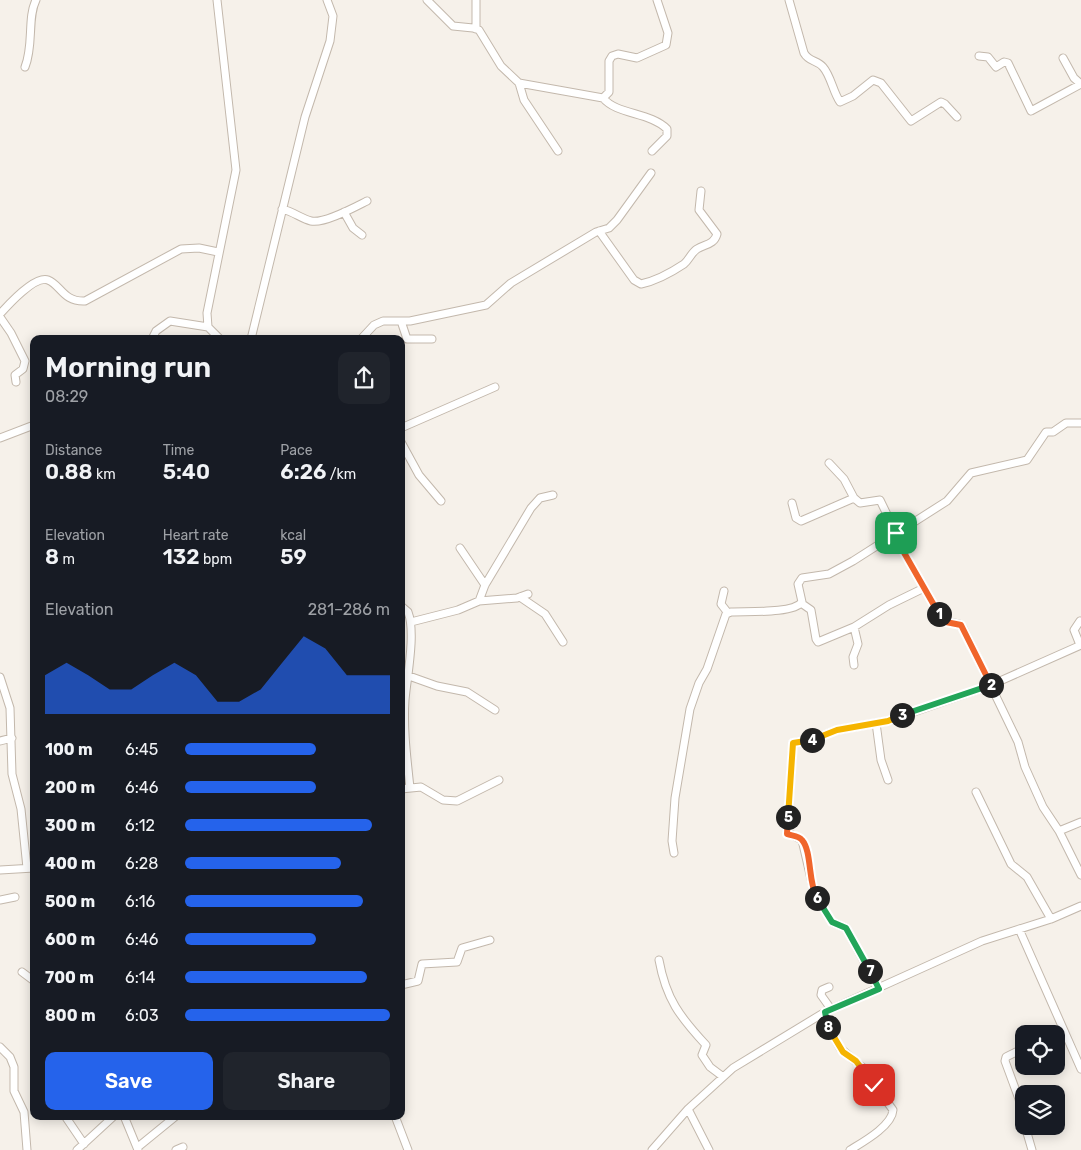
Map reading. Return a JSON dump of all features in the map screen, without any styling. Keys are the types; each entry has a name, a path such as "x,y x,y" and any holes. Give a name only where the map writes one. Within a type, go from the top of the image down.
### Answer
{"street":[{"path":"25,67 31,44 32,14 36,0"},
{"path":"208,327 207,313 236,170 217,0"},
{"path":"427,0 453,26 476,29"},
{"path":"476,0 476,29 501,66 519,83 603,98 616,106 660,122 668,129 667,136 652,151"},
{"path":"603,98 609,92 609,61 612,56 618,54 636,58 666,45 668,33 657,0"},
{"path":"790,0 804,53 808,60 820,64 824,69 840,102 853,96 873,80 881,83 911,121 941,102 957,117"},
{"path":"253,335 282,209 306,117 330,40 333,16 330,1"},
{"path":"979,56 988,57 996,67 1004,62 1008,63 1031,111 1081,84 1077,82 1063,58"},
{"path":"519,83 518,87 524,100 558,151"},
{"path":"365,335 378,322 390,319 401,322 486,305 511,283 599,231 609,228 617,220 651,173"},
{"path":"599,231 634,280 641,284 651,281 685,263 696,249 709,245 717,236 699,210 701,191"},
{"path":"282,209 297,213 312,221 344,212 367,201"},
{"path":"344,212 353,228 362,235"},
{"path":"16,382 15,375 23,369 25,361 14,337 0,316 26,289 42,280 49,280 61,292 72,299 85,301 181,249 199,248 218,252"},
{"path":"154,335 156,331 170,322 208,327 216,335"},
{"path":"401,322 407,340 432,339"},
{"path":"405,426 495,387"},
{"path":"924,588 889,605 854,627 818,642 810,610 801,603 798,588 800,580 837,571 947,500 971,473 1024,462 1032,454 1046,432 1054,432 1066,423 1081,423"},
{"path":"0,438 30,427"},
{"path":"405,449 419,475 441,501"},
{"path":"829,463 844,479 854,498 860,502 878,500 882,502 895,534 944,621 961,625 1018,742 1032,785 1043,807 1059,831 1081,875"},
{"path":"479,601 486,585 534,504 545,496 553,495"},
{"path":"792,503 796,518 801,521 854,498"},
{"path":"460,548 486,585"},
{"path":"724,591 721,604 728,613"},
{"path":"411,622 458,610 479,601 520,597 528,594"},
{"path":"520,597 545,614 563,642"},
{"path":"674,853 672,841 675,798 690,709 699,683 707,670 722,621 728,613 781,610 801,603"},
{"path":"405,609 408,612 411,622 405,726 410,788"},
{"path":"879,989 846,928 832,922 815,896 802,840 797,836 789,835 787,831 794,742 810,740 850,727 876,723 991,685 1081,645 1074,630 1080,621"},
{"path":"854,627 858,644 853,657 854,665"},
{"path":"409,676 437,686 468,692 495,710"},
{"path":"0,677 10,708 12,774 21,809 30,868 0,870"},
{"path":"876,723 881,760 888,780"},
{"path":"0,742 12,738"},
{"path":"405,789 421,787 443,800 457,801 499,780"},
{"path":"976,792 1011,864 1023,873 1051,919"},
{"path":"1059,831 1081,822"},
{"path":"0,900 15,897"},
{"path":"652,1150 688,1109 722,1076 828,1011 961,950 1051,919 1081,906"},
{"path":"1019,929 1061,1025"},
{"path":"405,984 418,981 422,964 457,962 462,948 490,940"},
{"path":"659,960 663,978 678,1013 706,1045 702,1055 710,1067 722,1076"},
{"path":"22,972 30,978"},
{"path":"828,987 822,990 821,995 828,1011 827,1024 840,1048 862,1067 893,1110 889,1120 883,1126 850,1150"},
{"path":"1065,1034 1081,1069"},
{"path":"0,1047 10,1057 14,1066 14,1091 24,1112 27,1150"},
{"path":"1015,1052 1006,1057 1005,1061 1015,1088"},
{"path":"688,1109 709,1150"},
{"path":"68,1120 84,1144"},
{"path":"77,1150 110,1120"},
{"path":"126,1120 138,1148 171,1120"},
{"path":"397,1120 408,1150"},
{"path":"1028,1135 1032,1150"}],"route":[{"path":"874,1085 862,1067 843,1052 827,1024 825,1012 879,989 846,928 832,922 815,896 808,870 805,845 797,836 789,835 787,832 792,745 795,742 810,740 837,730 888,721 991,685 961,625 944,621 939,614 894,535 896,533"}]}
